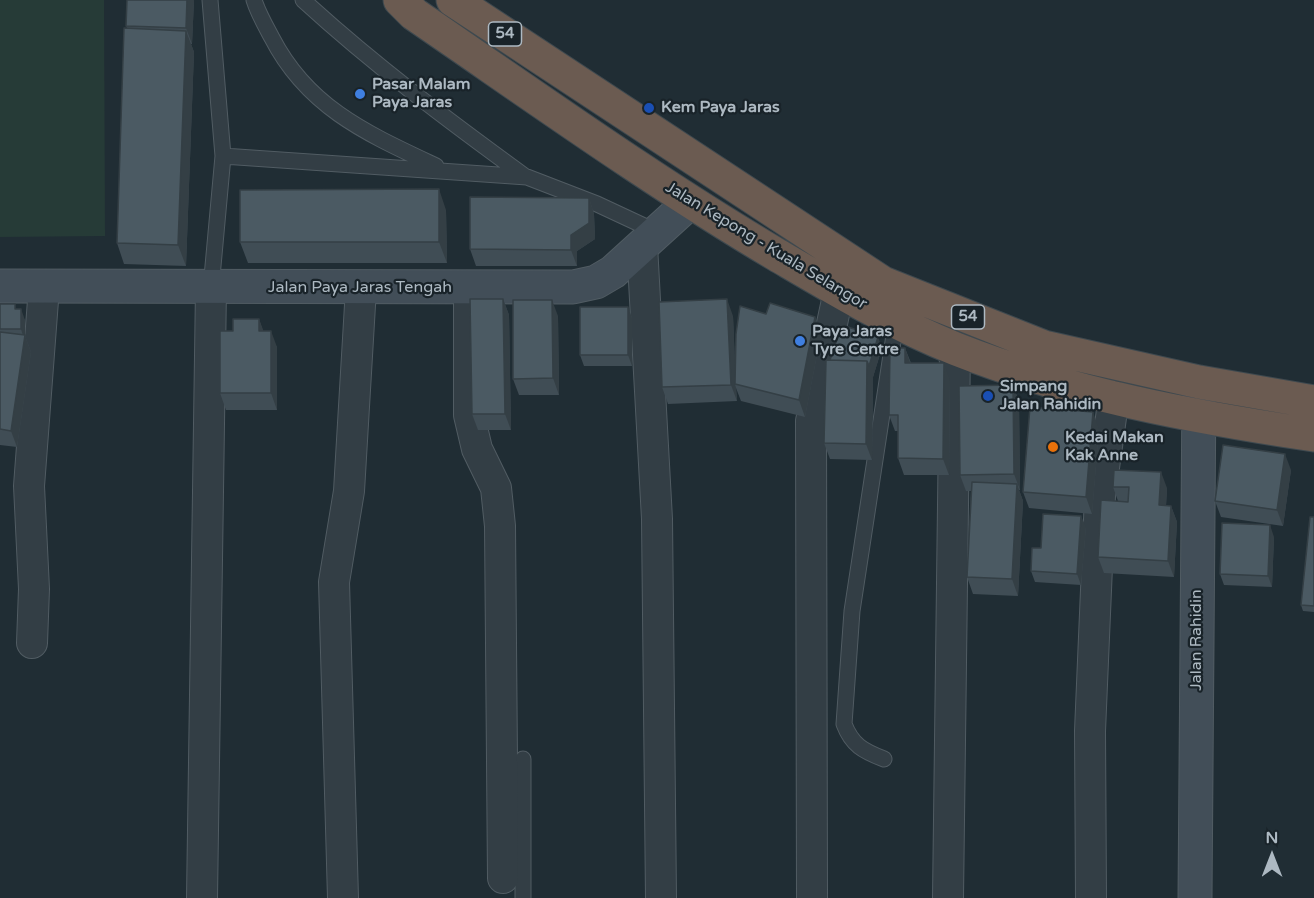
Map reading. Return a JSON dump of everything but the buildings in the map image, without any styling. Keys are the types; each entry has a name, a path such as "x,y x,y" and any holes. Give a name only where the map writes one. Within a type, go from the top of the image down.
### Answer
{"highway":[{"name":"Jalan Kepong - Kuala Selangor","path":"400,0 414,14 689,203 839,291 897,322 956,348 1045,379 1198,418 1314,435"},
{"name":"Jalan Kepong - Kuala Selangor","path":"453,0 883,283 1044,347 1198,382 1314,402"}],"street":[{"name":"Jalan Paya Jaras Tengah","path":"0,286 362,288 573,286 596,282 613,272 689,203"},
{"path":"650,238 657,519 662,898"},
{"path":"32,643 34,589 29,486 44,287"},
{"path":"470,287 470,416 477,449 496,488 500,526 513,888"},
{"path":"202,898 211,288"},
{"path":"343,898 334,582 349,492 362,288"},
{"path":"812,898 810,421 839,291"},
{"path":"948,898 956,348"},
{"name":"Jalan Rahidin","path":"1196,898 1198,382"},
{"path":"1091,898 1090,731 1100,508 1114,396"}],"lane":[{"path":"210,0 223,156 211,288"},
{"path":"255,0 283,60 320,101 363,132 442,170"},
{"path":"303,0 356,49 419,100 527,177 597,204 650,238"},
{"path":"223,156 527,177"},
{"path":"884,759 862,751 850,740 844,724 852,610 897,322"},
{"path":"513,888 524,759"}],"green space":[{"path":"0,0 104,0 105,236 0,237"}],"place":[{"name":"Pasar Malam Paya Jaras","path":"360,94"},
{"name":"Kem Paya Jaras","path":"649,108"},
{"name":"Paya Jaras Tyre Centre","path":"800,341"},
{"name":"Simpang Jalan Rahidin","path":"988,396"},
{"name":"Kedai Makan Kak Anne","path":"1053,447"}]}
